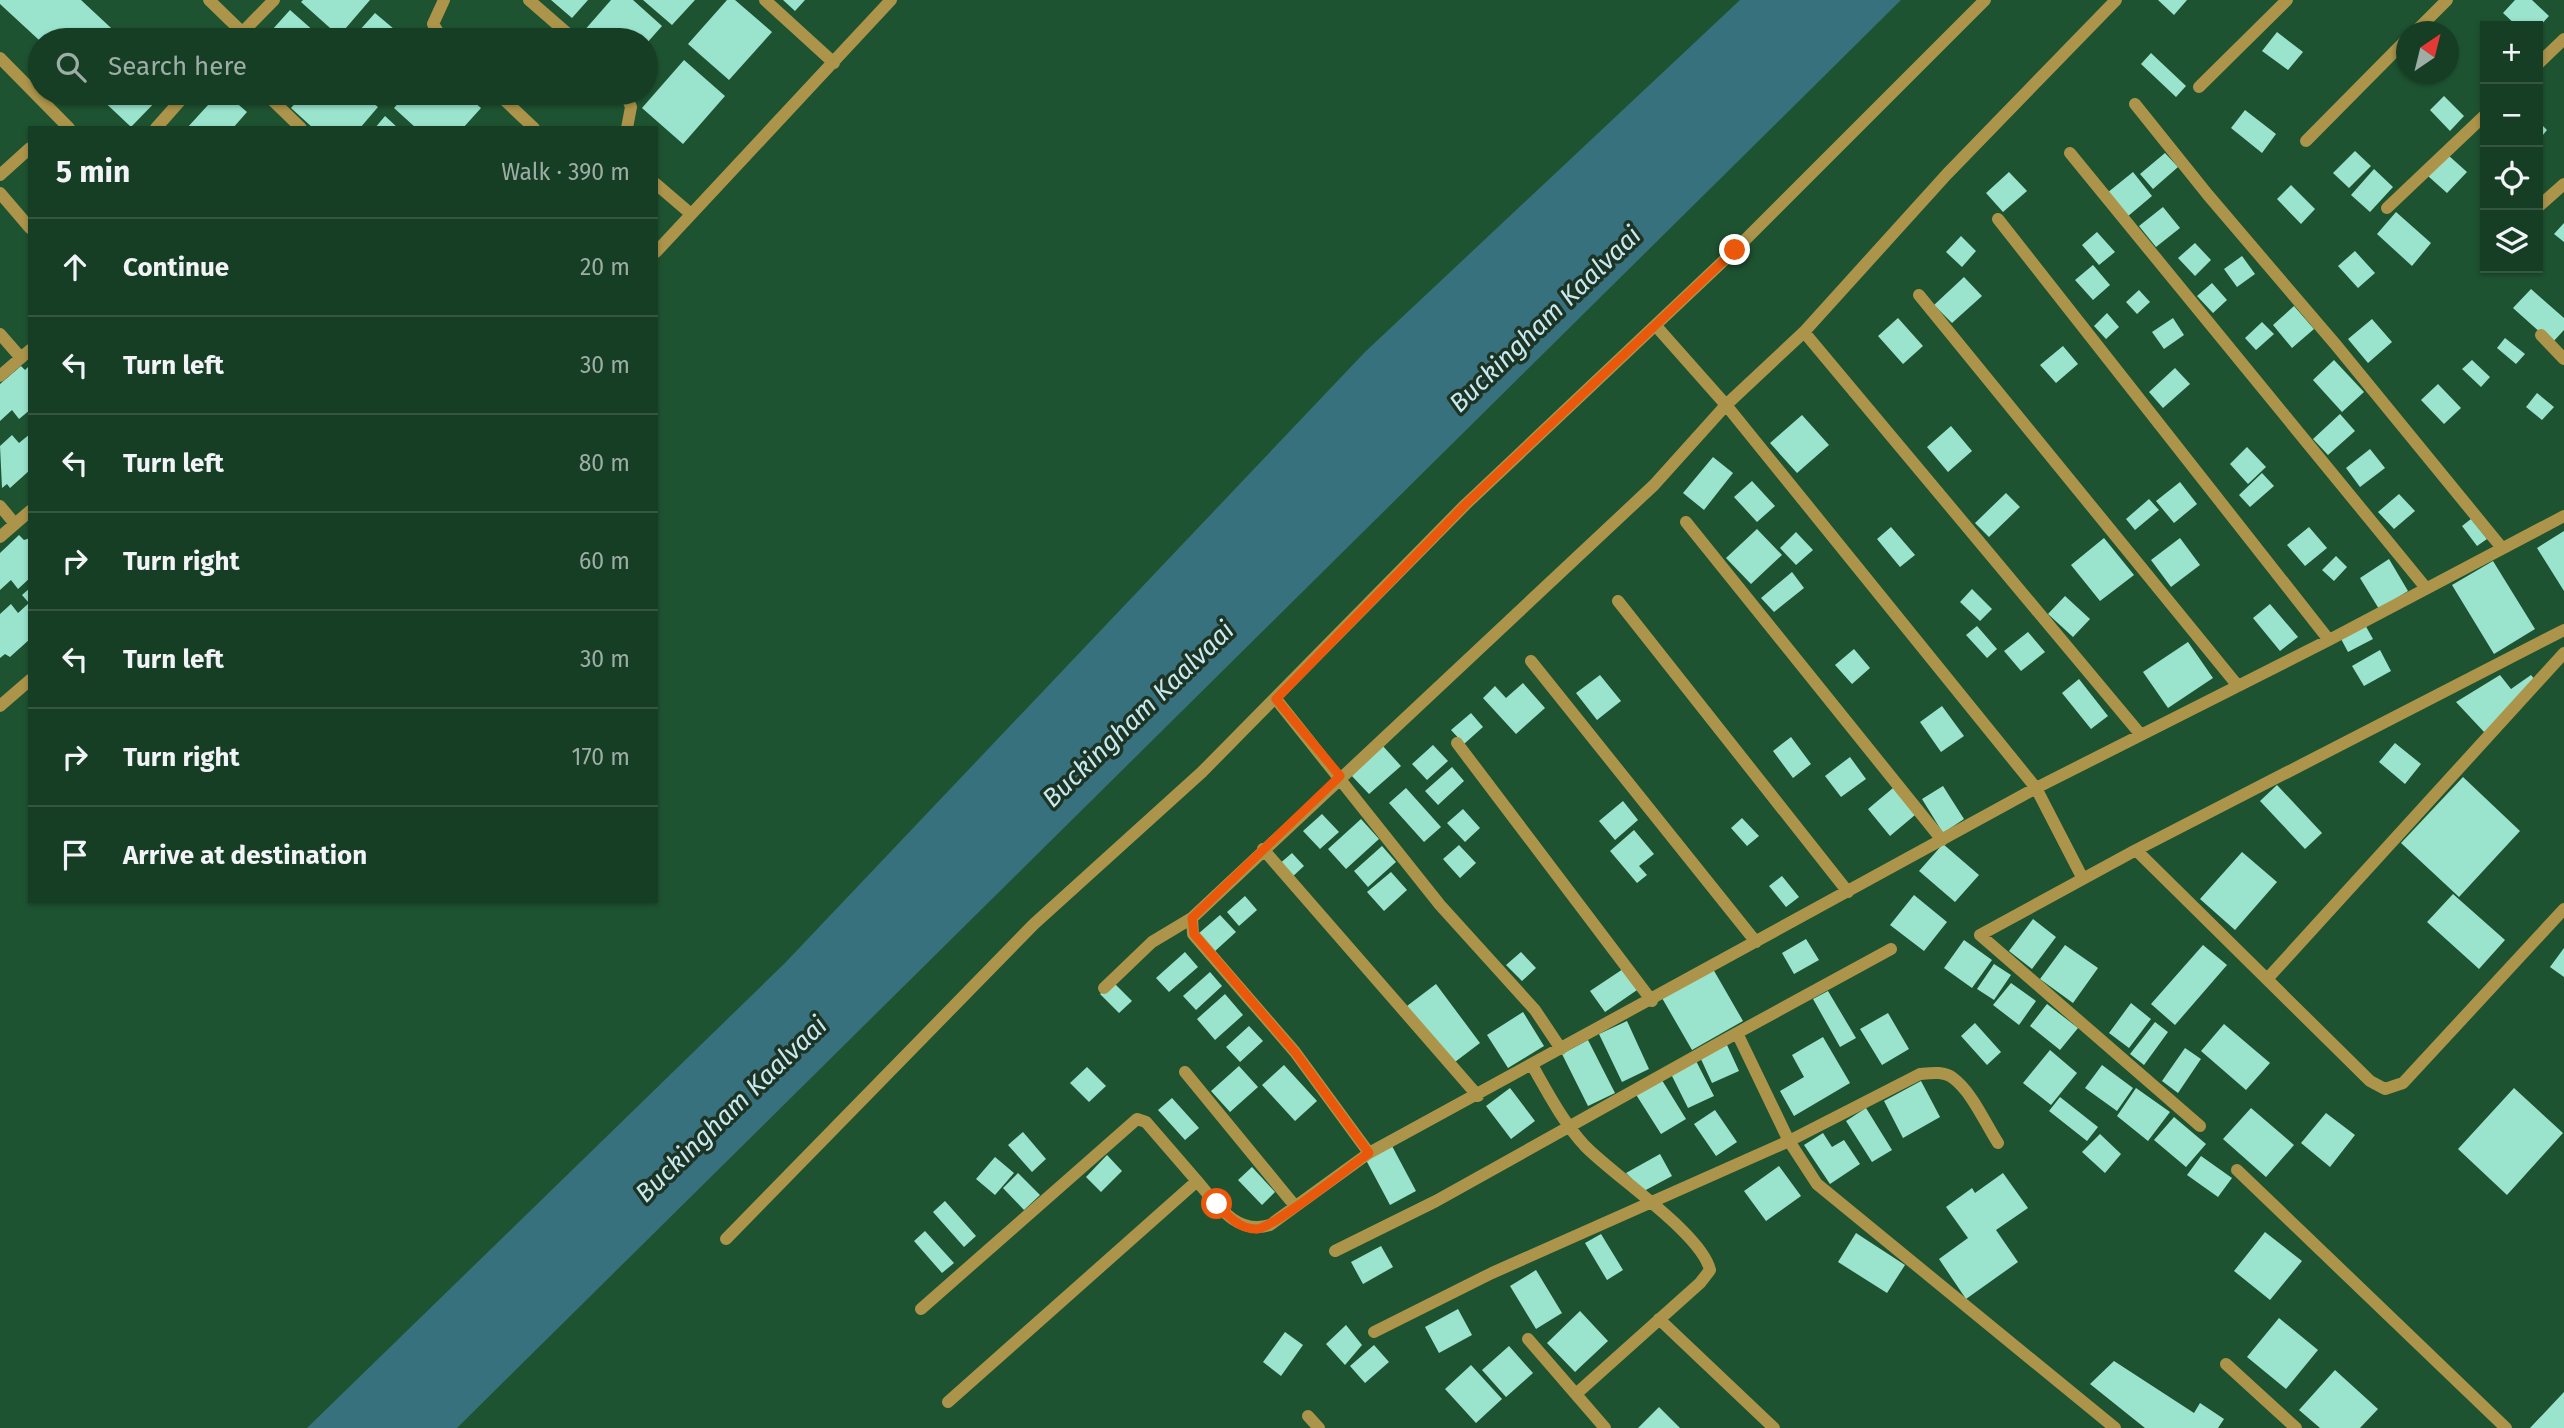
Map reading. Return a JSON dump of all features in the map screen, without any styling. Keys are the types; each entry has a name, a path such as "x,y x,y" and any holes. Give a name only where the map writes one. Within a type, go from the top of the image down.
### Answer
{"street":[{"path":"209,0 232,28"},
{"path":"247,28 274,0"},
{"path":"436,28 433,24 444,0"},
{"path":"529,0 561,28"},
{"path":"765,0 834,62"},
{"path":"658,249 891,0"},
{"path":"726,1239 1034,924 1202,772 1465,505 1656,326 1985,0"},
{"path":"1104,988 1152,942 1192,918 1340,776 1654,485 1726,405 1804,332 1947,174 2116,0"},
{"path":"2199,87 2287,0"},
{"path":"2426,21 2446,0"},
{"path":"2543,59 2564,39"},
{"path":"2306,141 2396,50"},
{"path":"0,58 28,89"},
{"path":"2135,104 2207,195 2336,345 2502,548"},
{"path":"43,105 61,125"},
{"path":"158,126 176,105"},
{"path":"277,105 299,126"},
{"path":"510,105 532,126"},
{"path":"626,126 630,105"},
{"path":"2387,208 2480,120"},
{"path":"0,175 28,150"},
{"path":"2070,153 2426,588"},
{"path":"2543,203 2564,184"},
{"path":"658,186 691,214"},
{"path":"0,193 28,226"},
{"path":"1998,219 2329,640"},
{"path":"1919,295 2238,686"},
{"path":"1656,326 1726,405 2036,788 2083,879"},
{"path":"1804,332 2141,735"},
{"path":"0,334 25,354 0,376"},
{"path":"2541,335 2564,359"},
{"path":"0,506 15,524"},
{"path":"0,537 28,513"},
{"path":"921,1309 1137,1119 1146,1122 1227,1215 1248,1228 1270,1225 1369,1153 1652,1001 1942,839 2564,516"},
{"path":"1686,522 1942,839"},
{"path":"1618,601 1848,892"},
{"path":"2200,1126 1980,935 2136,850 2564,630"},
{"path":"2269,978 2564,653"},
{"path":"1531,661 1756,942"},
{"path":"2,701 28,682"},
{"path":"1276,699 1340,776 1440,905 1535,1010 1562,1049"},
{"path":"1457,743 1652,1001"},
{"path":"1263,849 1478,1096"},
{"path":"2136,850 2269,978 2370,1081 2385,1089 2403,1083 2564,909"},
{"path":"1192,918 1194,934 1295,1052 1369,1153"},
{"path":"1335,1251 1436,1200 1567,1125 1891,949"},
{"path":"1737,1032 1789,1141 1817,1184 2115,1428"},
{"path":"1532,1065 1567,1125 1625,1183 1649,1201 1699,1248 1710,1270 1700,1283 1576,1394"},
{"path":"1185,1072 1295,1206"},
{"path":"1374,1332 1481,1278 1789,1141 1920,1074 1937,1073 1951,1077 1963,1089 1998,1143"},
{"path":"2237,1170 2506,1428"},
{"path":"948,1402 1197,1181"},
{"path":"1659,1319 1774,1428"},
{"path":"1528,1339 1605,1428"},
{"path":"2226,1364 2296,1428"},
{"path":"1308,1416 1320,1428"}],"water":[{"name":"Buckingham Kaalvaai","path":"1740,0 1901,0 457,1428 307,1428 785,963 1365,352"}],"building":[{"path":"0,0 81,0 111,28 28,30 0,4"},
{"path":"370,0 346,28 330,28 301,2"},
{"path":"551,0 588,0 572,18"},
{"path":"611,0 633,0 662,26 658,30 658,28 586,28"},
{"path":"643,0 695,0 672,25"},
{"path":"727,0 735,0 772,32 729,80 688,44"},
{"path":"783,0 805,0 795,11"},
{"path":"2158,0 2187,0 2174,15"},
{"path":"2515,0 2532,0 2549,16 2543,23 2512,21 2503,13"},
{"path":"290,10 310,28 274,28"},
{"path":"375,13 393,28 362,28"},
{"path":"2277,32 2303,52 2288,70 2262,51"},
{"path":"2151,53 2186,86 2176,97 2141,64"},
{"path":"684,60 725,96 683,144 642,108 645,105 658,105 658,90"},
{"path":"2444,96 2464,116 2450,131 2430,110"},
{"path":"108,105 152,105 132,126"},
{"path":"208,105 239,105 247,112 235,126 189,126"},
{"path":"294,105 378,107 362,126 311,126 291,108"},
{"path":"397,105 478,105 481,108 465,126 414,126 394,108"},
{"path":"2245,110 2276,134 2262,153 2231,128"},
{"path":"385,116 396,126 377,126"},
{"path":"2355,151 2371,166 2349,188 2333,173"},
{"path":"2165,153 2178,167 2153,189 2140,174"},
{"path":"2448,155 2467,172 2447,193 2428,176"},
{"path":"2374,169 2393,187 2370,212 2351,195"},
{"path":"2009,172 2027,191 2003,212 1986,193"},
{"path":"2133,172 2152,196 2127,217 2107,193"},
{"path":"2291,185 2315,209 2301,224 2277,199"},
{"path":"2163,207 2180,228 2156,247 2139,226"},
{"path":"2396,212 2431,243 2412,266 2377,234"},
{"path":"2564,223 2564,242 2554,234"},
{"path":"2097,232 2115,252 2099,265 2082,245"},
{"path":"1961,236 1976,251 1962,267 1946,252"},
{"path":"2195,243 2211,260 2195,276 2178,258"},
{"path":"2355,251 2375,273 2358,288 2338,266"},
{"path":"2242,256 2255,274 2237,287 2224,269"},
{"path":"2093,265 2110,285 2093,300 2075,280"},
{"path":"1964,277 1982,296 1952,323 1934,305"},
{"path":"2212,283 2227,300 2213,313 2197,296"},
{"path":"2531,289 2564,318 2564,330 2552,343 2513,308"},
{"path":"2139,290 2150,302 2137,314 2126,302"},
{"path":"2294,306 2314,329 2292,348 2273,325"},
{"path":"2107,313 2119,327 2106,339 2094,326"},
{"path":"1898,318 1923,346 1903,364 1878,336"},
{"path":"2173,318 2184,335 2164,349 2152,332"},
{"path":"2372,319 2392,342 2368,363 2348,339"},
{"path":"2262,322 2274,334 2256,350 2245,338"},
{"path":"2505,338 2525,354 2516,364 2497,348"},
{"path":"2063,346 2078,364 2056,383 2040,365"},
{"path":"2334,360 2364,392 2342,412 2313,380"},
{"path":"2472,360 2490,377 2481,387 2462,369"},
{"path":"21,366 25,370 28,367 28,412 19,419 12,410 0,421 0,384"},
{"path":"2175,368 2190,384 2163,408 2149,392"},
{"path":"2438,384 2461,408 2444,424 2421,400"},
{"path":"2537,393 2554,407 2542,420 2526,407"},
{"path":"2340,414 2355,431 2328,455 2313,439"},
{"path":"1802,415 1829,445 1797,473 1770,443"},
{"path":"1951,426 1972,451 1948,472 1927,447"},
{"path":"12,435 19,443 28,436 28,472 10,488 7,484 2,488 0,446"},
{"path":"2247,447 2266,467 2248,484 2230,464"},
{"path":"2370,449 2385,468 2360,487 2346,468"},
{"path":"1713,457 1733,473 1704,510 1683,493"},
{"path":"2262,473 2274,486 2250,507 2239,495"},
{"path":"1752,481 1775,506 1757,522 1734,497"},
{"path":"2180,482 2197,504 2174,523 2156,501"},
{"path":"2006,493 2020,507 1989,537 1975,523"},
{"path":"2399,494 2415,511 2394,529 2378,512"},
{"path":"2149,499 2159,510 2135,530 2126,519"},
{"path":"2471,519 2487,539 2477,546 2462,526"},
{"path":"1891,527 1915,555 1900,567 1877,539"},
{"path":"2309,527 2327,548 2305,566 2287,545"},
{"path":"1757,529 1782,555 1751,584 1726,558"},
{"path":"2564,531 2564,591 2537,548"},
{"path":"1796,532 1813,550 1796,565 1780,548"},
{"path":"19,535 24,540 28,539 28,580 18,589 11,580 0,590 0,553"},
{"path":"2104,538 2134,575 2100,601 2071,565"},
{"path":"2180,538 2200,565 2171,587 2151,560"},
{"path":"2336,556 2347,567 2334,581 2322,570"},
{"path":"2389,559 2408,591 2379,609 2360,578"},
{"path":"2493,561 2535,629 2494,654 2452,585"},
{"path":"1792,572 1804,588 1774,612 1761,598"},
{"path":"1972,589 1992,609 1980,621 1960,602"},
{"path":"28,590 28,602 22,595"},
{"path":"2065,596 2090,619 2073,637 2048,614"},
{"path":"11,604 18,613 28,604 28,641 10,657 5,654 0,658 0,614"},
{"path":"2270,604 2298,637 2280,651 2253,618"},
{"path":"2364,623 2373,639 2348,652 2340,637"},
{"path":"1977,626 1997,649 1987,658 1966,635"},
{"path":"2028,632 2045,652 2021,671 2004,651"},
{"path":"2188,642 2213,678 2168,708 2143,672"},
{"path":"1854,649 1870,668 1852,684 1835,665"},
{"path":"2380,650 2391,671 2364,686 2352,666"},
{"path":"1600,675 1621,701 1597,720 1576,693"},
{"path":"2500,675 2511,689 2531,675 2536,681 2485,733 2456,702"},
{"path":"2079,679 2108,716 2091,729 2062,693"},
{"path":"1523,683 1545,708 1516,734 1483,698 1495,686 1506,698"},
{"path":"1942,706 1964,736 1941,752 1920,722"},
{"path":"1471,713 1483,727 1464,744 1451,730"},
{"path":"1791,737 1811,764 1793,778 1773,751"},
{"path":"2395,743 2421,764 2405,784 2379,762"},
{"path":"1382,745 1401,766 1369,794 1350,774"},
{"path":"1433,745 1448,761 1427,780 1412,764"},
{"path":"1850,757 1866,779 1841,797 1825,776"},
{"path":"1452,767 1464,781 1438,805 1425,791"},
{"path":"2463,777 2520,831 2459,897 2401,843"},
{"path":"2277,785 2322,833 2305,849 2260,801"},
{"path":"1943,786 1964,819 1943,833 1922,799"},
{"path":"1406,788 1441,827 1424,842 1389,803"},
{"path":"1893,788 1915,815 1890,836 1868,809"},
{"path":"1623,801 1638,820 1615,840 1599,821"},
{"path":"1463,809 1480,828 1465,842 1447,823"},
{"path":"1322,814 1339,832 1320,849 1303,831"},
{"path":"1742,818 1759,836 1747,846 1731,828"},
{"path":"1361,819 1379,839 1346,869 1328,849"},
{"path":"1634,830 1654,854 1639,866 1647,875 1637,883 1610,851"},
{"path":"1943,844 1979,875 1955,902 1919,871"},
{"path":"1459,845 1476,863 1460,878 1443,859"},
{"path":"1382,846 1396,862 1368,887 1354,871"},
{"path":"2242,852 2277,882 2235,930 2200,899"},
{"path":"1292,853 1304,866 1290,879 1278,865"},
{"path":"1391,872 1407,890 1384,911 1367,892"},
{"path":"1782,876 1799,897 1786,907 1769,886"},
{"path":"2453,894 2505,940 2479,969 2427,922"},
{"path":"1914,895 1947,922 1924,951 1890,925"},
{"path":"1245,896 1257,910 1239,926 1227,912"},
{"path":"1220,915 1236,932 1214,952 1198,934"},
{"path":"2033,919 2056,937 2032,969 2009,951"},
{"path":"1806,939 1819,960 1794,974 1782,953"},
{"path":"1964,940 1992,960 1972,988 1944,968"},
{"path":"2065,945 2098,968 2073,1003 2040,979"},
{"path":"2203,945 2227,965 2175,1025 2151,1004"},
{"path":"2564,948 2564,977 2550,967"},
{"path":"1185,952 1198,967 1169,992 1156,978"},
{"path":"1521,952 1536,968 1522,981 1506,965"},
{"path":"1994,964 2011,975 1994,1000 1977,989"},
{"path":"1626,967 1640,988 1605,1012 1590,991"},
{"path":"1713,969 1743,1021 1692,1050 1662,998"},
{"path":"1210,972 1222,986 1196,1010 1183,996"},
{"path":"1113,982 1132,1001 1119,1013 1100,994"},
{"path":"2011,983 2036,1001 2019,1025 1993,1005"},
{"path":"1436,984 1480,1043 1451,1065 1407,1006"},
{"path":"1828,991 1856,1038 1840,1047 1813,999"},
{"path":"1225,994 1243,1015 1215,1040 1197,1019"},
{"path":"2131,1003 2151,1019 2129,1048 2109,1033"},
{"path":"2047,1004 2078,1028 2060,1050 2030,1026"},
{"path":"1523,1012 1544,1046 1508,1068 1487,1035"},
{"path":"1888,1013 1909,1049 1882,1065 1860,1029"},
{"path":"1627,1021 1649,1069 1622,1082 1599,1034"},
{"path":"2155,1022 2168,1032 2144,1065 2130,1054"},
{"path":"1975,1023 2001,1052 1987,1065 1961,1036"},
{"path":"2224,1024 2270,1063 2246,1090 2201,1051"},
{"path":"1249,1026 1263,1041 1240,1062 1226,1047"},
{"path":"1823,1037 1850,1083 1794,1116 1780,1091 1804,1077 1792,1055"},
{"path":"1588,1040 1615,1093 1588,1106 1562,1054"},
{"path":"1727,1045 1739,1071 1712,1083 1700,1057"},
{"path":"2185,1048 2201,1059 2178,1093 2162,1081"},
{"path":"2050,1050 2077,1073 2051,1105 2023,1083"},
{"path":"1695,1059 1714,1096 1688,1108 1670,1072"},
{"path":"1284,1065 1317,1101 1295,1121 1262,1085"},
{"path":"2102,1065 2133,1088 2117,1111 2085,1088"},
{"path":"1239,1066 1258,1087 1230,1112 1211,1091"},
{"path":"1087,1067 1106,1086 1089,1102 1070,1083"},
{"path":"1660,1077 1686,1119 1661,1134 1635,1093"},
{"path":"1921,1081 1940,1117 1903,1138 1884,1101"},
{"path":"1510,1088 1535,1121 1511,1139 1486,1106"},
{"path":"2136,1088 2170,1112 2148,1141 2117,1116"},
{"path":"2514,1088 2563,1133 2507,1195 2458,1149"},
{"path":"2060,1097 2098,1127 2087,1141 2049,1111"},
{"path":"1172,1098 1199,1128 1185,1140 1158,1110"},
{"path":"1866,1108 1892,1150 1872,1162 1846,1121"},
{"path":"2251,1108 2294,1145 2266,1177 2223,1139"},
{"path":"1715,1110 1737,1142 1716,1156 1694,1124"},
{"path":"2326,1113 2355,1135 2330,1167 2301,1143"},
{"path":"2174,1117 2206,1144 2186,1167 2154,1140"},
{"path":"1023,1132 1046,1159 1032,1172 1008,1145"},
{"path":"1823,1133 1832,1147 1844,1140 1860,1164 1830,1184 1804,1145"},
{"path":"2100,1134 2121,1154 2105,1173 2082,1152"},
{"path":"1392,1146 1416,1191 1390,1205 1366,1160"},
{"path":"1660,1154 1672,1176 1644,1191 1626,1173"},
{"path":"1107,1155 1122,1171 1101,1192 1086,1177"},
{"path":"2201,1156 2232,1178 2218,1197 2187,1175"},
{"path":"995,1157 1014,1173 995,1195 976,1179"},
{"path":"1779,1166 1801,1196 1766,1221 1744,1191"},
{"path":"1252,1167 1275,1192 1262,1205 1238,1180"},
{"path":"1018,1173 1040,1195 1024,1210 1003,1188"},
{"path":"2003,1173 2028,1208 1996,1230 2018,1262 1966,1299 1939,1259 1968,1238 1946,1207 1972,1188 1975,1193"},
{"path":"945,1201 976,1236 964,1247 933,1212"},
{"path":"925,1231 954,1263 942,1273 914,1241"},
{"path":"2265,1232 2302,1261 2270,1300 2234,1271"},
{"path":"1856,1233 1905,1265 1887,1293 1838,1262"},
{"path":"1601,1234 1623,1270 1607,1280 1585,1243"},
{"path":"1381,1246 1393,1267 1363,1284 1351,1262"},
{"path":"1536,1270 1562,1313 1536,1329 1510,1286"},
{"path":"1458,1309 1472,1335 1439,1353 1425,1327"},
{"path":"1580,1311 1608,1341 1575,1372 1547,1343"},
{"path":"2279,1318 2318,1350 2286,1389 2247,1357"},
{"path":"1346,1325 1362,1345 1345,1365 1326,1344"},
{"path":"1285,1332 1303,1345 1281,1376 1263,1362"},
{"path":"1374,1345 1389,1362 1365,1383 1350,1366"},
{"path":"1509,1346 1533,1373 1506,1397 1482,1370"},
{"path":"2114,1361 2194,1413 2200,1403 2224,1419 2218,1428 2145,1428 2090,1384"},
{"path":"1471,1365 1502,1399 1476,1423 1445,1389"},
{"path":"2335,1370 2378,1409 2360,1428 2320,1428 2299,1410"},
{"path":"2564,1392 2564,1428 2530,1428"},
{"path":"1659,1407 1680,1428 1638,1428"}],"route":[{"path":"1217,1204 1237,1223 1248,1228 1270,1225 1369,1153 1295,1052 1194,934 1192,918 1340,776 1276,699 1465,505 1585,395 1735,250"}]}
